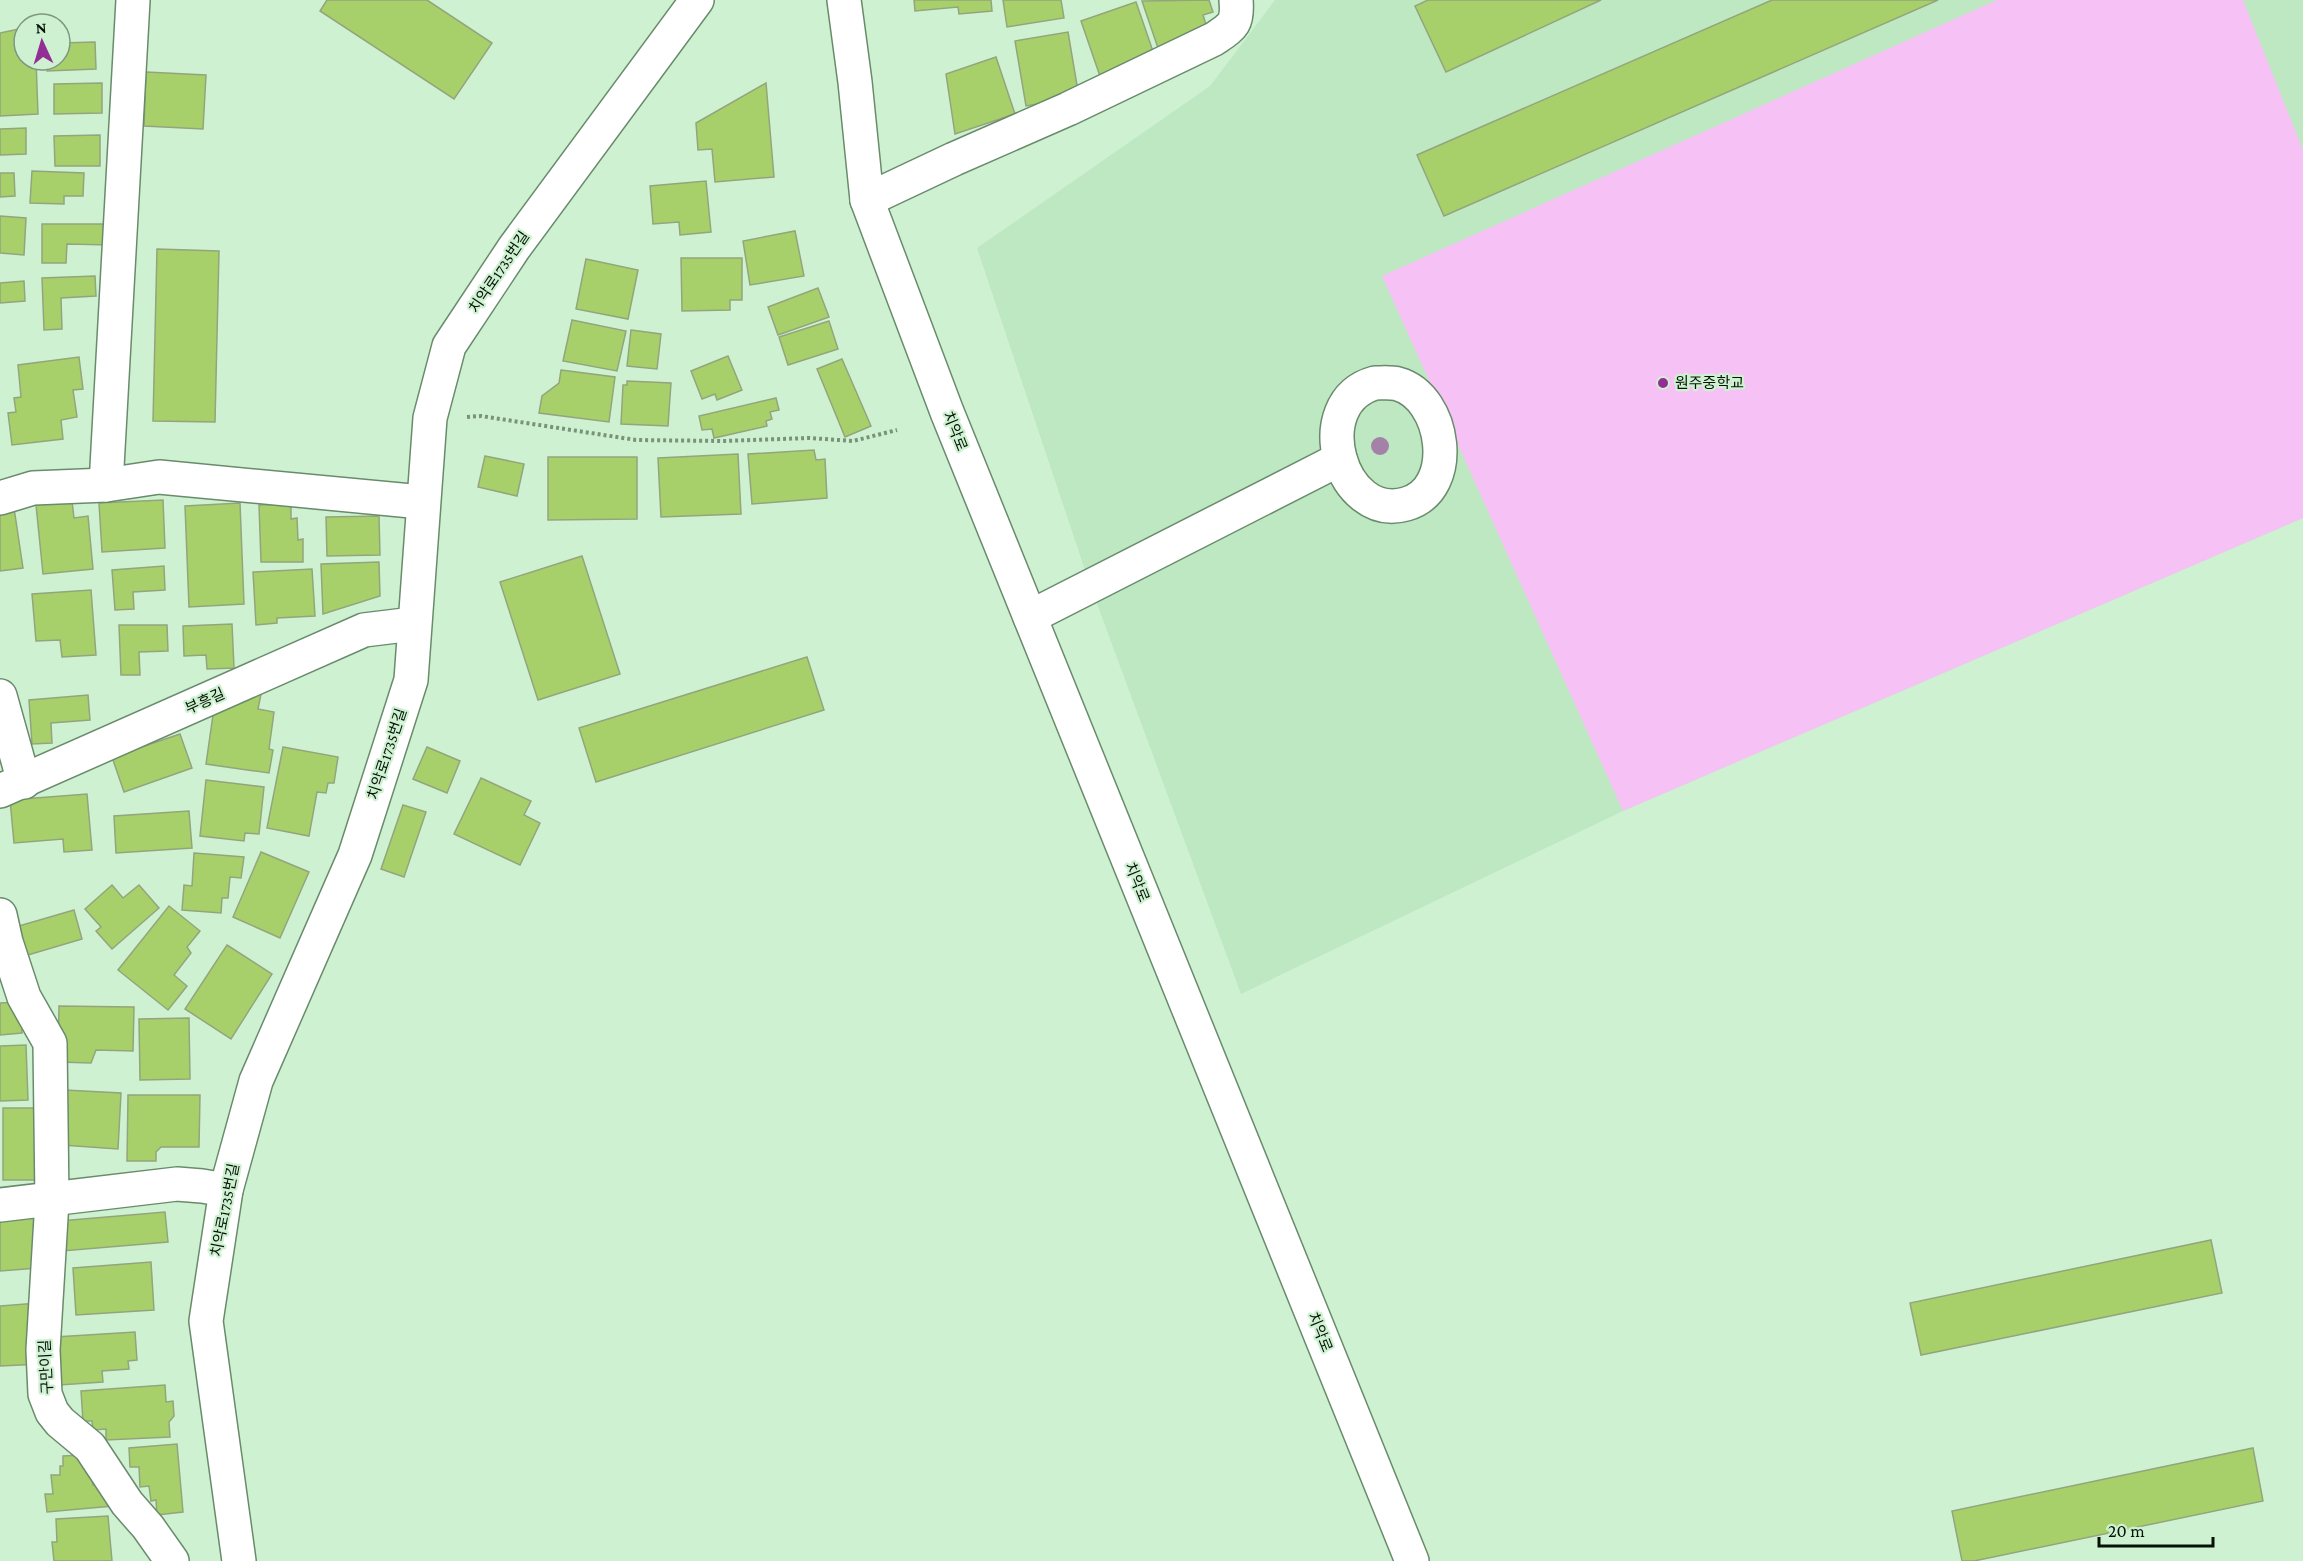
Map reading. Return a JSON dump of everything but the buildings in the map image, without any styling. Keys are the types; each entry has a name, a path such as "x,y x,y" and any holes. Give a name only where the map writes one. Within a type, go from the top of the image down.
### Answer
{"street":[{"path":"106,485 133,0"},
{"name":"치악로1735번길","path":"239,1561 206,1321 226,1190 256,1081 355,855 411,680 413,624 421,554 430,418 449,346 514,248 697,0"},
{"name":"치악로","path":"844,0 867,200 947,411 1412,1561"},
{"path":"867,200 1068,109 1214,39 1229,29 1238,17 1236,0"},
{"path":"1030,617 1340,459"},
{"path":"0,498 33,488 106,485 159,477 423,502"},
{"name":"부흥길","path":"12,786 364,630 413,624"},
{"path":"0,696 12,786"},
{"name":"구만이길","path":"0,915 6,942 24,997 50,1043 52,1201 44,1350 45,1394 52,1412 60,1422 90,1447 127,1503 148,1527 172,1561"},
{"path":"0,1205 52,1201 177,1184 226,1190"}],"path":[{"path":"430,418 481,416 647,440 723,441 810,438 853,441 897,430"}],"shaded area":[{"name":"원주중학교","path":"1275,0 2303,0 2303,518 1623,811 1241,994 1089,582 977,248 1210,86"},
{"path":"1997,0 2243,0 2303,150 2303,518 1623,811 1382,276"}],"place":[{"name":"원주중학교","path":"1663,383"}]}
